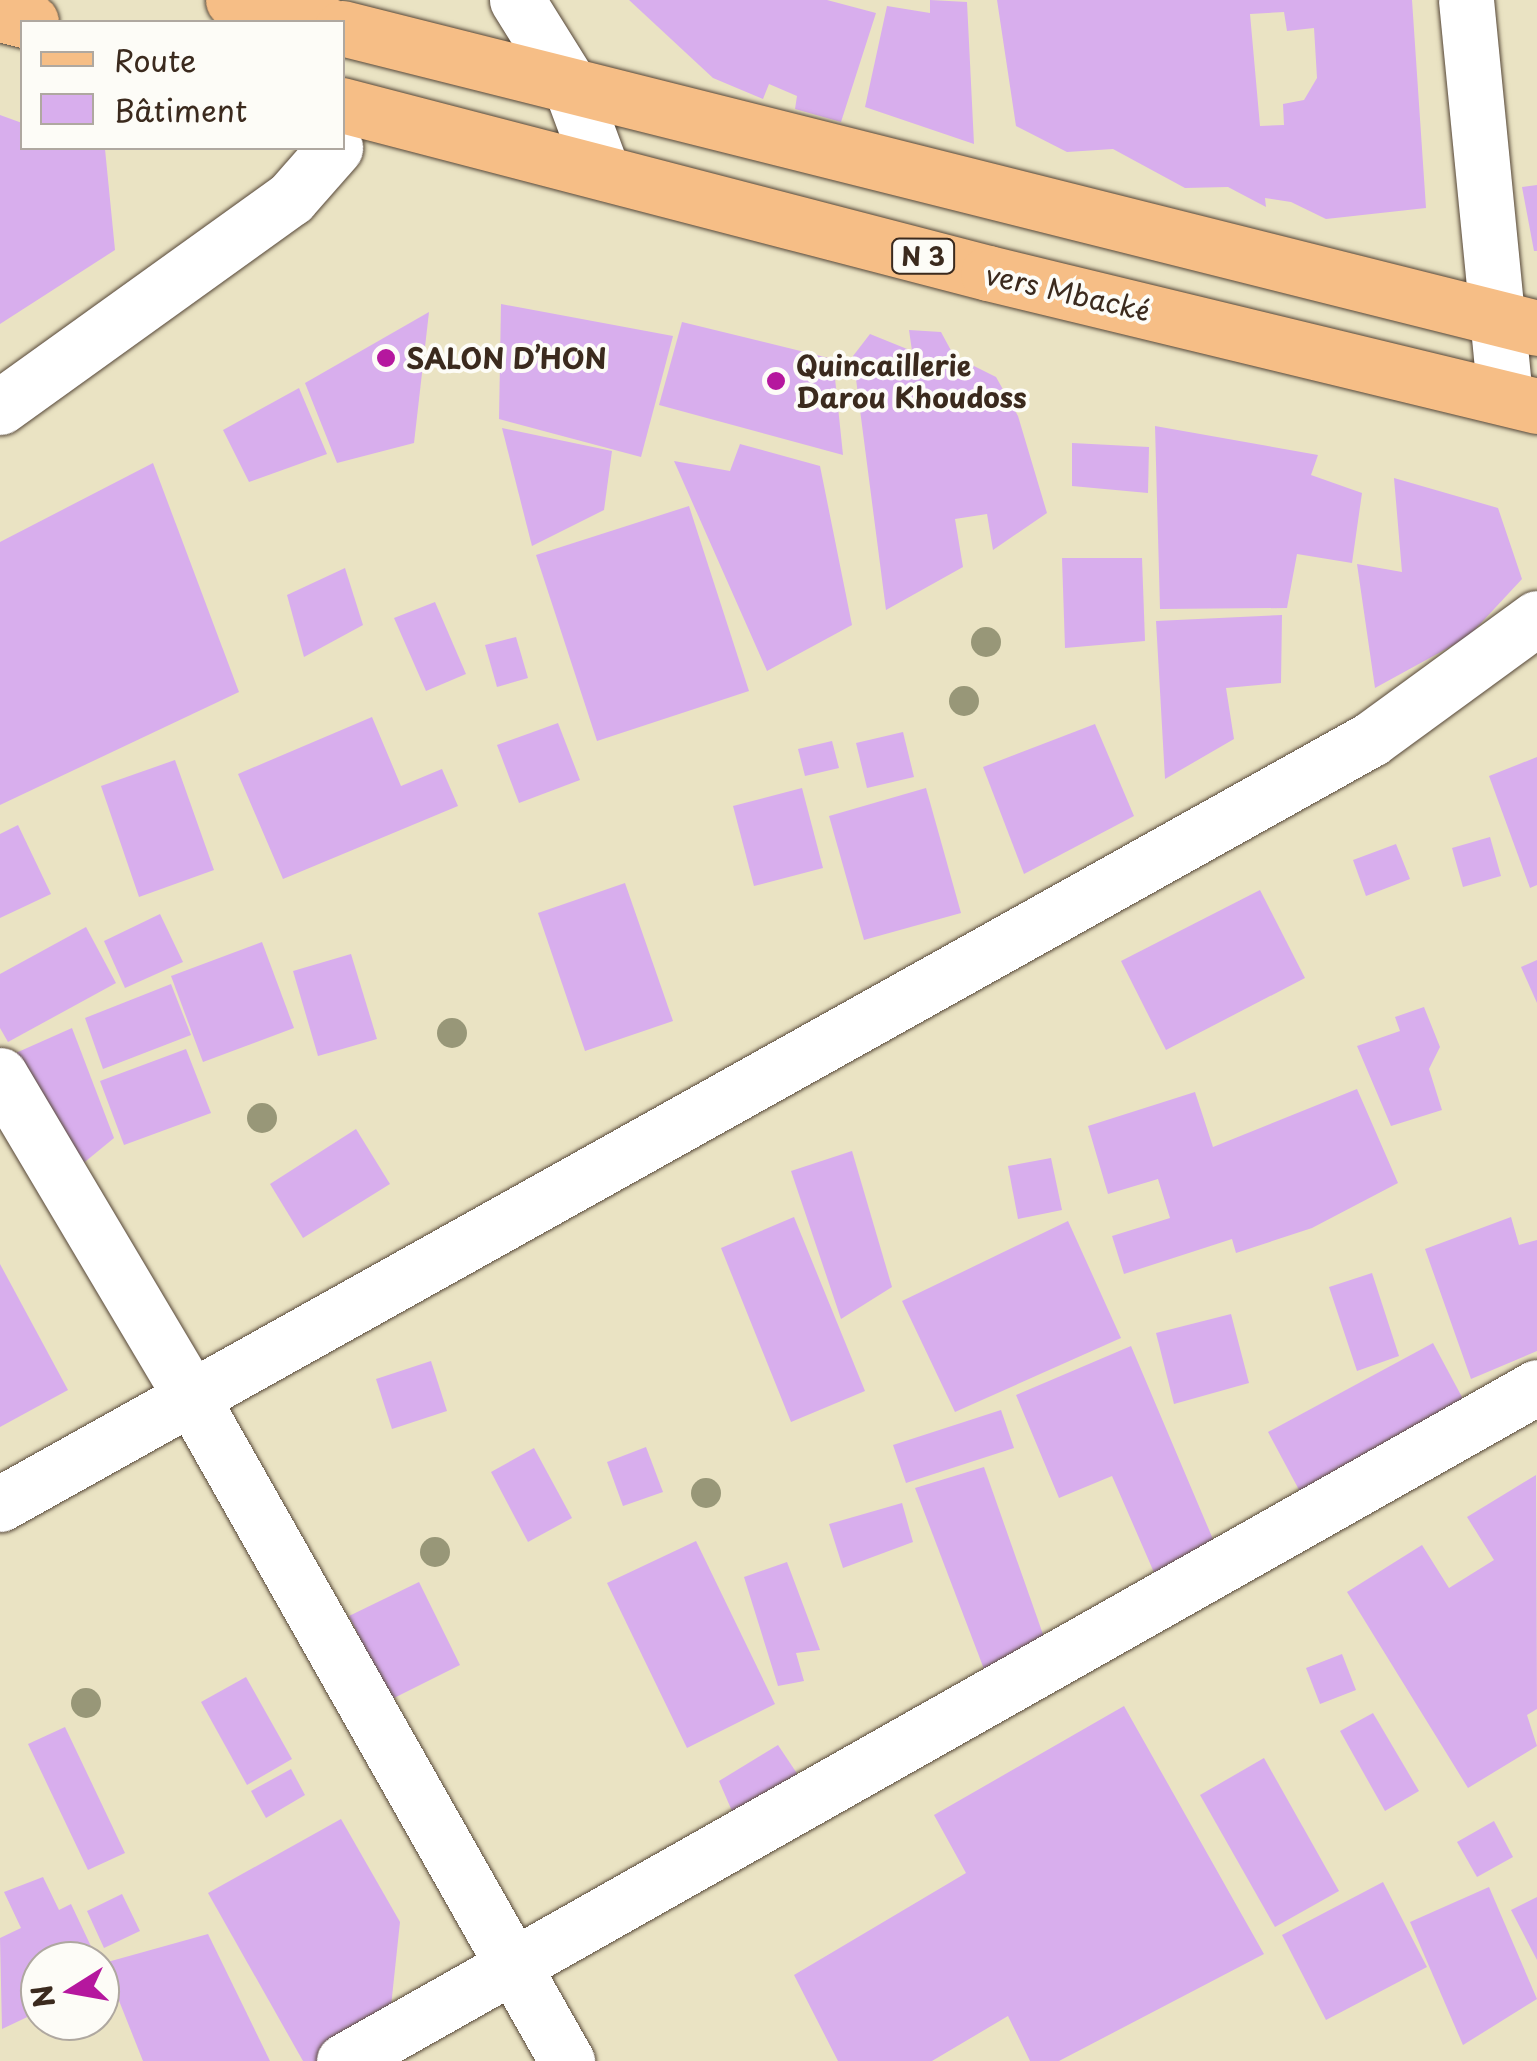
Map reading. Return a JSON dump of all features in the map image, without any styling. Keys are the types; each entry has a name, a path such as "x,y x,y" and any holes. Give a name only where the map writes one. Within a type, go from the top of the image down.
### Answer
{"main road":[{"path":"233,0 314,20"},
{"path":"345,29 1519,322"},
{"name":"vers Mbacké","path":"345,122 602,171 988,273 1521,401"}],"street":[{"path":"517,0 570,84 602,171"},
{"path":"1466,0 1519,322 1521,401"},
{"path":"0,408 291,198 324,150"},
{"path":"0,1504 190,1393 1370,739 1537,618"},
{"path":"0,1075 190,1393 518,1964 567,2061"},
{"path":"344,2061 1537,1387"}],"building":[{"path":"629,0 827,0 876,13 841,122 795,109 797,96 769,84 763,99 713,78"},
{"path":"930,0 967,2 974,144 865,107 887,6 930,13"},
{"path":"997,0 1412,0 1426,208 1326,219 1291,202 1265,198 1266,207 1228,187 1185,188 1113,149 1067,152 1016,126","holes":["1284,12 1287,31 1314,28 1317,78 1304,100 1283,104 1284,125 1260,126 1250,14"]},
{"path":"0,115 20,122 20,150 105,150 115,250 0,324"},
{"path":"1537,185 1537,251 1534,251 1522,187"},
{"path":"501,304 673,336 641,457 499,419"},
{"path":"429,312 414,443 337,463 305,383"},
{"path":"682,322 833,359 843,455 659,405"},
{"path":"909,330 941,332 954,356 996,377 1018,416 1047,513 993,550 987,514 955,519 963,567 886,610 853,356 870,334 912,351"},
{"path":"299,388 327,454 249,482 223,430"},
{"path":"1155,426 1318,455 1311,475 1362,493 1352,563 1297,554 1287,608 1160,609"},
{"path":"502,428 612,451 604,510 532,546"},
{"path":"1072,443 1149,447 1148,493 1072,486"},
{"path":"740,444 820,466 852,625 767,671 674,461 730,471"},
{"path":"153,463 239,692 0,805 0,542"},
{"path":"1394,478 1498,508 1522,579 1468,637 1375,688 1357,564 1402,572"},
{"path":"689,506 749,691 597,741 536,555"},
{"path":"1062,558 1142,558 1145,641 1065,648"},
{"path":"345,568 363,625 304,657 287,595"},
{"path":"435,602 466,674 426,691 394,618"},
{"path":"1282,615 1281,683 1226,688 1234,739 1165,779 1156,621"},
{"path":"516,637 528,678 497,687 485,645"},
{"path":"372,717 401,786 442,769 458,806 283,879 238,774"},
{"path":"558,723 580,780 519,803 497,745"},
{"path":"1095,724 1134,816 1024,874 983,767"},
{"path":"903,732 914,777 867,788 856,743"},
{"path":"832,741 839,768 805,776 798,749"},
{"path":"1537,757 1537,885 1530,888 1489,776"},
{"path":"175,760 214,870 139,897 101,786"},
{"path":"802,788 823,868 754,886 733,806"},
{"path":"926,788 961,913 864,940 829,816"},
{"path":"18,825 51,894 0,918 0,834"},
{"path":"1490,837 1501,876 1463,887 1452,848"},
{"path":"1396,844 1410,879 1366,896 1353,860"},
{"path":"625,883 673,1021 585,1051 538,913"},
{"path":"1260,890 1305,978 1166,1050 1121,961"},
{"path":"160,914 183,962 125,988 104,941"},
{"path":"86,927 116,983 8,1042 0,1028 0,974"},
{"path":"262,942 294,1028 203,1062 171,976"},
{"path":"351,954 377,1039 318,1056 293,971"},
{"path":"1537,960 1537,1003 1521,967"},
{"path":"171,984 191,1035 103,1069 85,1018"},
{"path":"1424,1007 1440,1047 1429,1069 1442,1110 1391,1126 1357,1046 1400,1031 1395,1017"},
{"path":"72,1028 114,1138 75,1170 9,1056"},
{"path":"186,1049 211,1113 124,1145 100,1081"},
{"path":"1357,1089 1398,1183 1312,1228 1236,1253 1232,1239 1124,1274 1112,1236 1170,1218 1158,1179 1108,1194 1088,1126 1195,1092 1213,1147"},
{"path":"356,1129 390,1184 303,1238 270,1184"},
{"path":"852,1151 892,1287 841,1319 791,1171"},
{"path":"1051,1158 1062,1210 1018,1219 1008,1166"},
{"path":"794,1217 865,1391 791,1422 721,1248"},
{"path":"1511,1217 1519,1245 1537,1240 1537,1351 1471,1379 1425,1249"},
{"path":"1068,1221 1121,1338 955,1412 902,1301"},
{"path":"0,1264 68,1390 0,1427"},
{"path":"1372,1273 1399,1356 1357,1371 1329,1287"},
{"path":"1231,1314 1249,1383 1174,1404 1156,1333"},
{"path":"1433,1343 1470,1412 1305,1501 1268,1432"},
{"path":"1131,1346 1218,1551 1156,1577 1112,1476 1059,1498 1016,1395"},
{"path":"431,1361 447,1411 392,1429 376,1379"},
{"path":"1001,1410 1014,1448 906,1483 893,1445"},
{"path":"646,1447 663,1492 623,1506 607,1462"},
{"path":"534,1448 572,1518 528,1542 491,1472"},
{"path":"984,1467 1045,1640 987,1677 915,1488"},
{"path":"1536,1475 1537,1709 1527,1715 1537,1746 1468,1788 1347,1592 1422,1545 1449,1588 1494,1560 1467,1517"},
{"path":"902,1503 913,1542 843,1568 829,1524"},
{"path":"696,1541 775,1704 687,1748 607,1583"},
{"path":"787,1562 820,1650 796,1653 804,1681 778,1686 744,1577"},
{"path":"419,1582 460,1665 390,1700 349,1616"},
{"path":"1342,1654 1356,1690 1320,1704 1306,1668"},
{"path":"246,1677 292,1759 247,1785 201,1702"},
{"path":"1124,1706 1264,1954 1059,2061 1030,2061 1008,2016 932,2061 838,2061 794,1975 966,1873 934,1815"},
{"path":"1373,1713 1419,1791 1385,1811 1340,1731"},
{"path":"65,1727 125,1853 88,1870 28,1744"},
{"path":"778,1745 802,1781 735,1818 719,1781"},
{"path":"1264,1758 1339,1891 1275,1927 1200,1795"},
{"path":"291,1769 305,1795 266,1818 251,1791"},
{"path":"341,1819 400,1922 389,2025 330,2061 303,2061 208,1893"},
{"path":"1494,1821 1513,1857 1477,1877 1457,1842"},
{"path":"43,1877 59,1910 71,1904 89,1941 20,1941 20,2020 2,2029 0,1938 21,1928 4,1892"},
{"path":"1383,1882 1427,1967 1326,2020 1282,1935"},
{"path":"1489,1887 1537,1999 1463,2045 1410,1922"},
{"path":"122,1894 140,1931 119,1941 101,1941 87,1911"},
{"path":"1537,1897 1537,1960 1511,1910"},
{"path":"208,1934 270,2061 143,2061 120,2003 120,1959"}],"place":[{"name":"SALON D’HON","path":"386,358"},
{"name":"Quincaillerie Darou Khoudoss","path":"776,381"}]}
